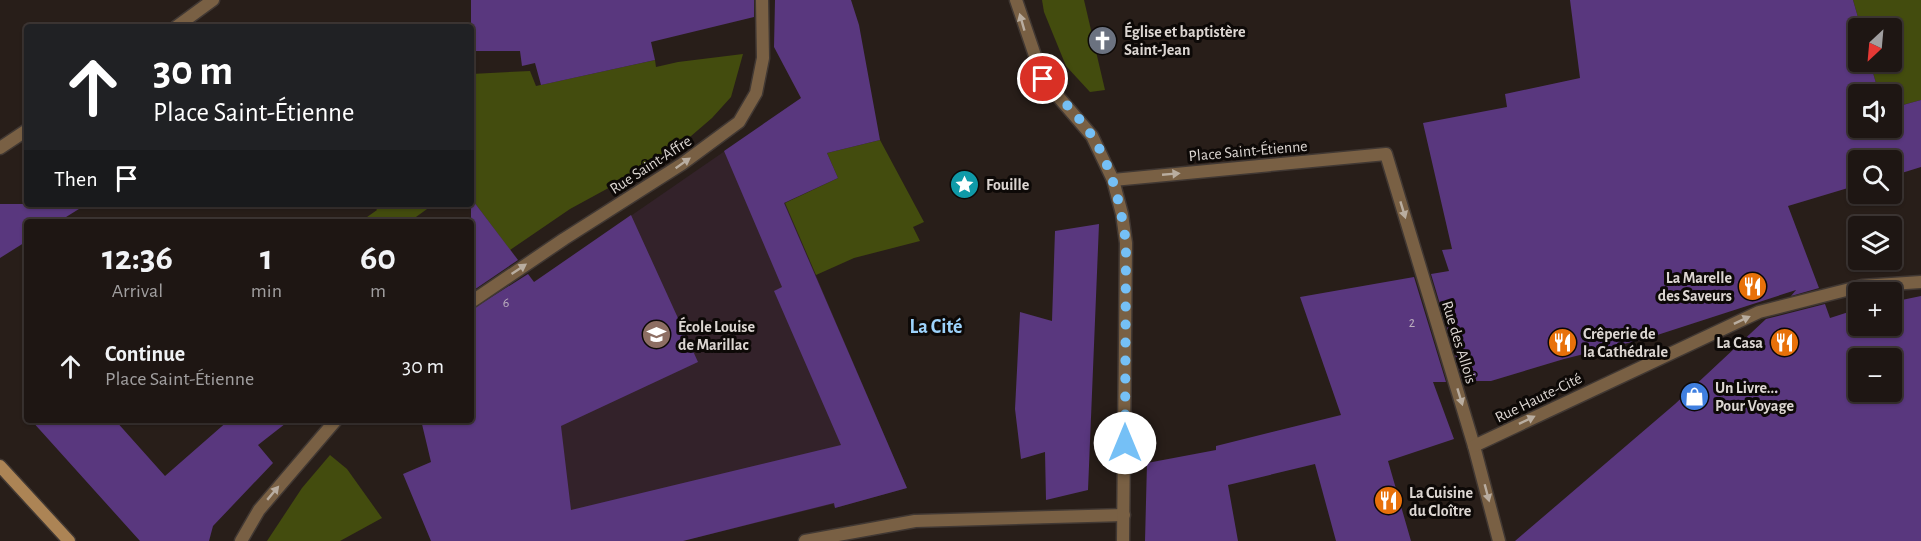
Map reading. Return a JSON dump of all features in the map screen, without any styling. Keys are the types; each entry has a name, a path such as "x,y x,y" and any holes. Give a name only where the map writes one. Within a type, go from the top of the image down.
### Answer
{"main road":[{"path":"0,466 69,541"}],"street":[{"path":"180,24 213,0"},
{"name":"Rue Saint-Affre","path":"474,300 564,238 682,164 739,122 756,93 763,58 762,0"},
{"path":"1016,0 1043,79 1092,136 1113,180 1122,214 1126,243 1123,541"},
{"path":"0,148 24,132"},
{"name":"Place Saint-Étienne","path":"1113,180 1386,154"},
{"name":"Rue des Allois","path":"1386,154 1474,446 1499,541"},
{"name":"Rue Haute-Cité","path":"1474,446 1759,312 1862,286 1921,282"},
{"path":"241,541 259,510 333,423"},
{"path":"805,541 915,522 1124,515"}],"shaded area":[{"name":"École Louise de Marillac","path":"764,124 785,203 907,488 835,508 833,504 683,541 507,541 474,344 474,324"}],"green space":[{"path":"1042,0 1084,0 1105,90 1090,92 1066,66 1044,12"},
{"path":"1853,0 1921,0 1921,100 1902,105 1902,84 1876,84 1873,72 1902,72 1902,18 1858,18"},
{"path":"743,54 731,97 712,118 669,155 570,209 510,250 474,202 474,74 530,71 536,86 655,60 656,67"},
{"path":"880,140 924,222 913,227 920,241 854,258 816,275 785,203 838,178 827,153"},
{"path":"375,207 430,207 413,219 364,219 377,210"},
{"path":"330,455 347,469 382,518 340,541 267,541 302,488"}],"building":[{"path":"471,0 754,0 754,17 651,42 655,60 541,85 535,63 522,66 520,51 474,51 474,24 471,24"},
{"path":"775,0 851,0 859,25 880,140 827,153 838,178 784,203 907,488 835,508 834,503 683,541 431,541 403,474 431,462 422,423 474,423 474,308 528,274 534,282 631,215 698,362 561,426 571,510 841,445 774,291 782,287 724,151 801,98 774,47"},
{"path":"1570,0 1853,0 1858,18 1848,18 1848,72 1873,72 1876,84 1848,84 1848,138 1902,138 1902,105 1921,100 1921,167 1902,173 1902,150 1848,150 1848,188 1788,206 1819,288 1791,296 1796,290 1648,338 1564,359 1491,381 1463,381 1431,274 1449,271 1442,250 1452,249 1423,123 1507,107 1505,94 1580,78"},
{"path":"474,202 518,260 474,290 474,219 471,219 471,207 474,207"},
{"path":"0,204 24,204 24,207 82,207 63,219 24,219 24,243 0,258"},
{"path":"1099,224 1088,490 1046,500 1045,452 1021,459 1015,409 1020,312 1052,321 1055,231"},
{"path":"1414,277 1446,382 1433,382 1454,439 1388,461 1411,541 1336,541 1315,464 1228,485 1238,541 1145,541 1147,463 1216,450 1216,446 1341,415 1300,297"},
{"path":"1921,296 1921,541 1515,541 1675,404 1766,319 1825,304 1830,318 1848,312 1848,336 1902,336 1902,300"},
{"path":"34,423 118,423 165,476 226,423 286,423 258,445 273,463 213,526 209,541 140,541"}],"place":[{"name":"Église et baptistère Saint-Jean","path":"1103,40"},
{"name":"Fouille","path":"965,184"},
{"name":"La Marelle des Saveurs","path":"1753,286"},
{"name":"École Louise de Marillac","path":"657,335"},
{"name":"Crêperie de la Cathédrale","path":"1562,342"},
{"name":"La Casa","path":"1784,342"},
{"name":"Un Livre... Pour Voyage","path":"1694,396"},
{"name":"La Cuisine du Cloître","path":"1388,501"}],"district":[{"name":"La Cité","path":"936,326"}],"route":[{"path":"1043,79 1092,136 1113,180 1122,214 1126,243 1125,443"}]}
